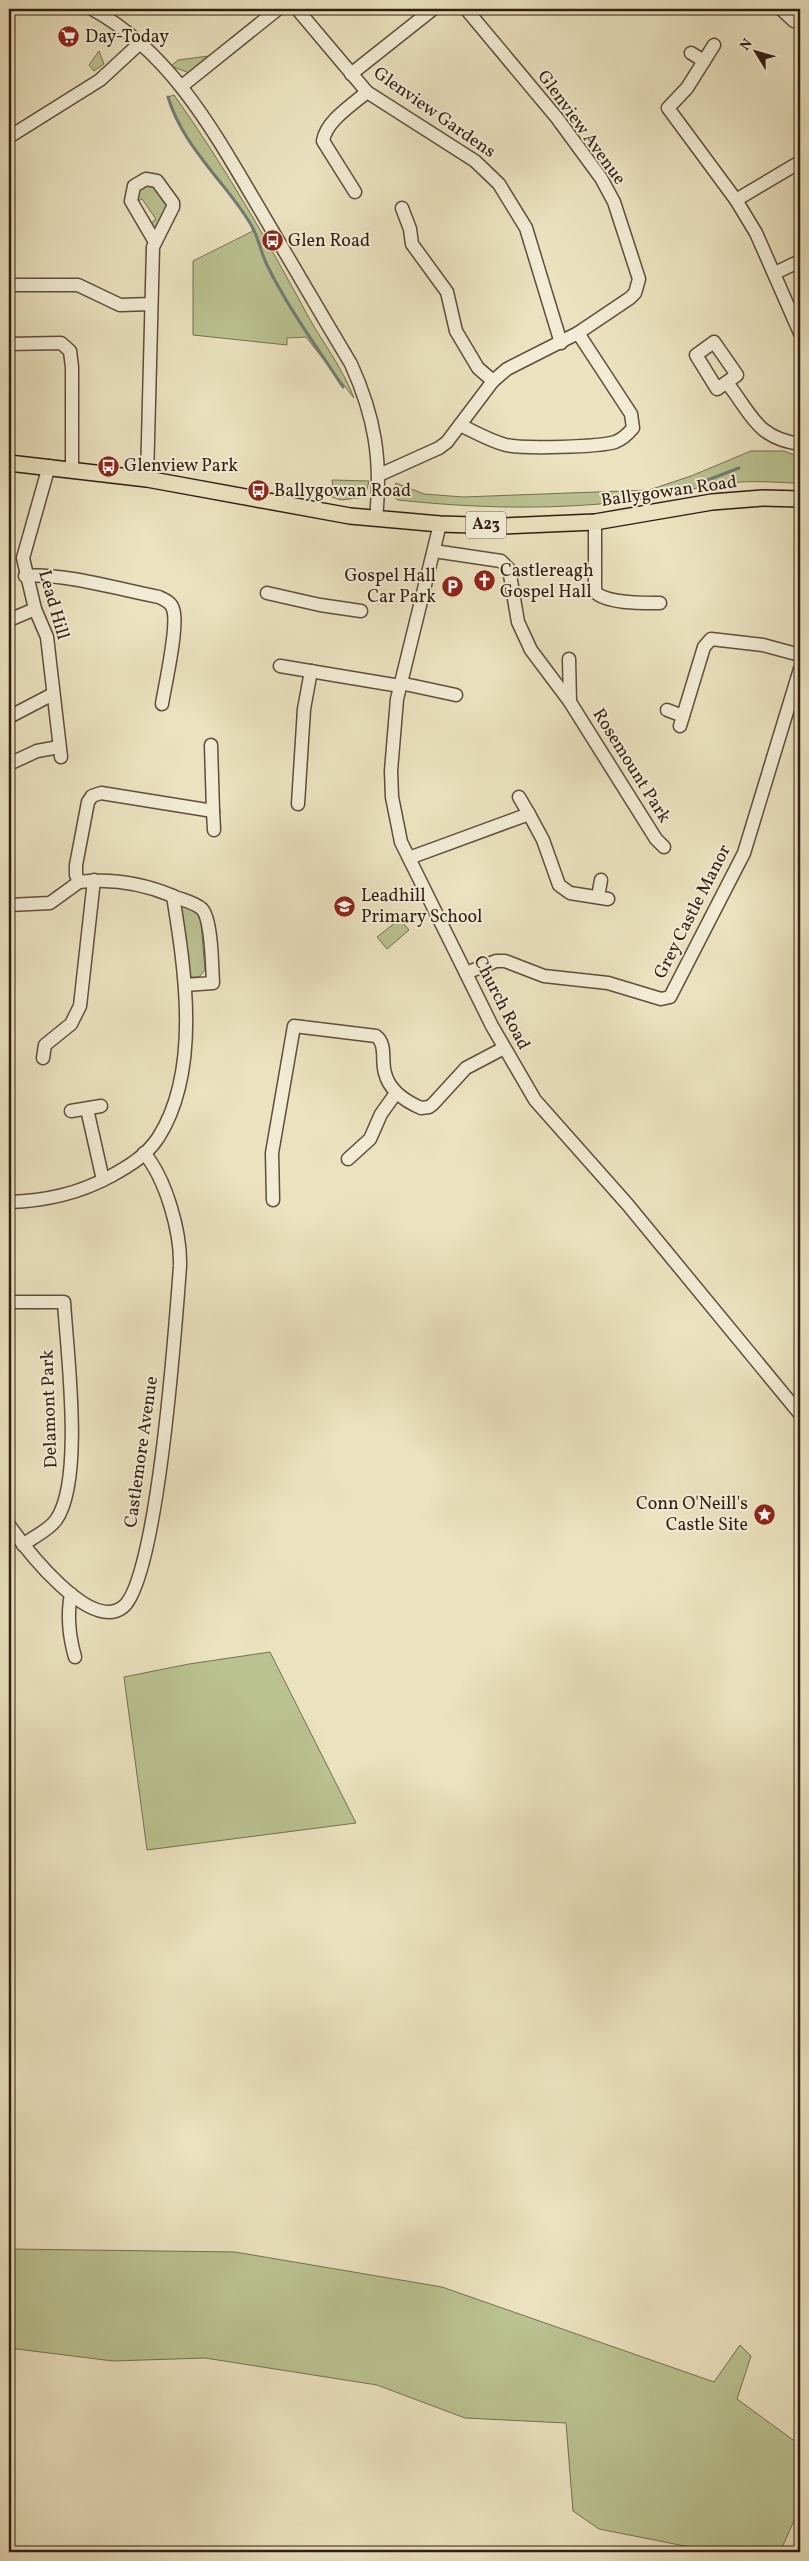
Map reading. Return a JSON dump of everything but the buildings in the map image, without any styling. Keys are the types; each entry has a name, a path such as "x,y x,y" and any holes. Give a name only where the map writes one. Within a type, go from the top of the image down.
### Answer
{"main road":[{"name":"Ballygowan Road","path":"9,463 49,466 147,479 314,510 440,524 504,526 595,522 712,502 763,498 800,499"}],"street":[{"path":"92,9 140,42 182,86 232,162 351,364 372,419 379,475 376,518"},
{"path":"182,86 278,9"},
{"name":"Glenview Gardens","path":"297,9 367,92 476,161 499,184 526,228 561,343"},
{"path":"351,74 433,9"},
{"name":"Glenview Avenue","path":"379,475 439,448 460,425 493,381 507,369 578,333 630,298 638,286 637,271 614,202 601,178 557,118 466,9"},
{"path":"781,9 800,24"},
{"path":"9,137 100,80 140,42"},
{"path":"714,45 687,88 668,108 736,200 756,233 800,333"},
{"path":"691,53 704,61"},
{"path":"355,192 323,141 325,133 332,124 367,92"},
{"path":"736,200 800,162"},
{"path":"147,479 151,304 155,242 171,211 173,203 157,181 146,179 134,186 132,201 155,242"},
{"path":"402,208 410,229 412,244 446,292 456,331 478,368 493,381"},
{"path":"775,273 800,261"},
{"path":"9,285 78,285 120,305 151,304"},
{"path":"460,425 507,445 598,444 613,443 621,439 633,428 631,414 578,333"},
{"path":"9,344 61,343 70,351 72,367 72,469"},
{"path":"728,384 762,430 770,436 800,444"},
{"name":"Lead Hill","path":"9,764 37,751 60,752 47,637 36,610 23,558 49,466"},
{"path":"595,522 595,592 599,596 612,600 660,603"},
{"name":"Church Road","path":"440,524 400,684 392,761 392,797 401,842 504,1048 538,1104 628,1205 800,1414"},
{"name":"Rosemount Park","path":"434,551 501,561 506,564 509,569 515,608 524,636 538,662 570,702 656,839 664,847"},
{"path":"26,576 36,575 68,579 159,597 169,602 174,610 174,625 162,704"},
{"path":"267,593 320,605 361,611"},
{"path":"9,620 36,610"},
{"path":"667,710 682,721 704,647 711,639 764,645 800,655"},
{"name":"Rosemount Park","path":"569,659 570,702"},
{"path":"280,666 400,684 456,695"},
{"name":"Grey Castle Manor","path":"466,973 496,961 505,961 544,976 608,983 661,999 670,997 744,853 800,669"},
{"path":"298,804 304,709 311,671"},
{"path":"9,717 53,694"},
{"path":"211,745 214,830"},
{"path":"79,882 76,875 76,865 88,802 92,796 101,793 213,811"},
{"path":"519,797 543,840 559,885 570,894 603,898 601,880"},
{"path":"408,858 528,814"},
{"path":"9,905 50,903 79,882 109,879 138,884 195,904 203,911 208,928 213,983 185,985"},
{"path":"42,1058 45,1045 71,1024 80,1006 94,880"},
{"path":"9,1202 59,1198 103,1180 134,1163 158,1138 180,1083 185,1051 185,985 173,896"},
{"path":"273,1200 272,1153 288,1025 376,1036 382,1042 385,1073 396,1093 421,1108 429,1107 466,1068 504,1048"},
{"path":"348,1158 370,1139 381,1114 396,1093"},
{"path":"71,1111 101,1106"},
{"path":"87,1109 103,1180"},
{"name":"Castlemore Avenue","path":"9,1525 48,1575 90,1607 104,1612 114,1611 124,1607 133,1594 141,1569 153,1516 164,1442 180,1244 161,1184 152,1163 144,1153"},
{"name":"Delamont Park","path":"14,1302 64,1302 72,1456 69,1483 63,1508 56,1521 48,1529 23,1545"},
{"path":"71,1594 68,1608 70,1640 75,1656"}],"green space":[{"path":"99,51 104,64 94,71 89,65"},
{"path":"211,56 189,73 171,66 178,60"},
{"path":"174,95 244,203 338,365 354,398 306,337 287,338 287,345 193,335 193,261 253,231 240,207 210,171 186,136 168,97"},
{"path":"141,185 153,187 169,204 156,229 150,224 156,219 142,199 136,202 136,191"},
{"path":"751,451 784,451 800,457 794,483 731,483 634,501 537,507 454,505 398,500 392,495 396,483 424,494 463,497 649,490 691,476"},
{"path":"332,480 369,481 365,497 341,500 319,493 318,489 333,488"},
{"path":"182,903 200,913 205,970 199,977 192,977 187,973 179,908"},
{"path":"400,919 409,930 387,949 377,937"},
{"path":"270,1652 356,1823 147,1850 124,1677 189,1664"},
{"path":"9,2249 235,2252 442,2287 714,2382 740,2345 751,2356 737,2399 800,2445 800,2514 797,2514 780,2552 715,2552 599,2529 573,2511 566,2423 465,2418 377,2385 205,2358 113,2361 9,2348"}],"waterway":[{"path":"168,97 183,132 240,207 250,223 267,265 284,297 343,387"},
{"path":"705,481 739,468"}],"place":[{"name":"Day-Today","path":"69,37"},
{"name":"Glen Road","path":"272,241"},
{"name":"Glenview Park","path":"108,466"},
{"name":"Ballygowan Road","path":"258,491"},
{"name":"Castlereagh Gospel Hall","path":"484,581"},
{"name":"Gospel Hall Car Park","path":"452,586"},
{"name":"Leadhill Primary School","path":"345,906"},
{"name":"Conn O'Neill's Castle Site","path":"764,1514"}]}
